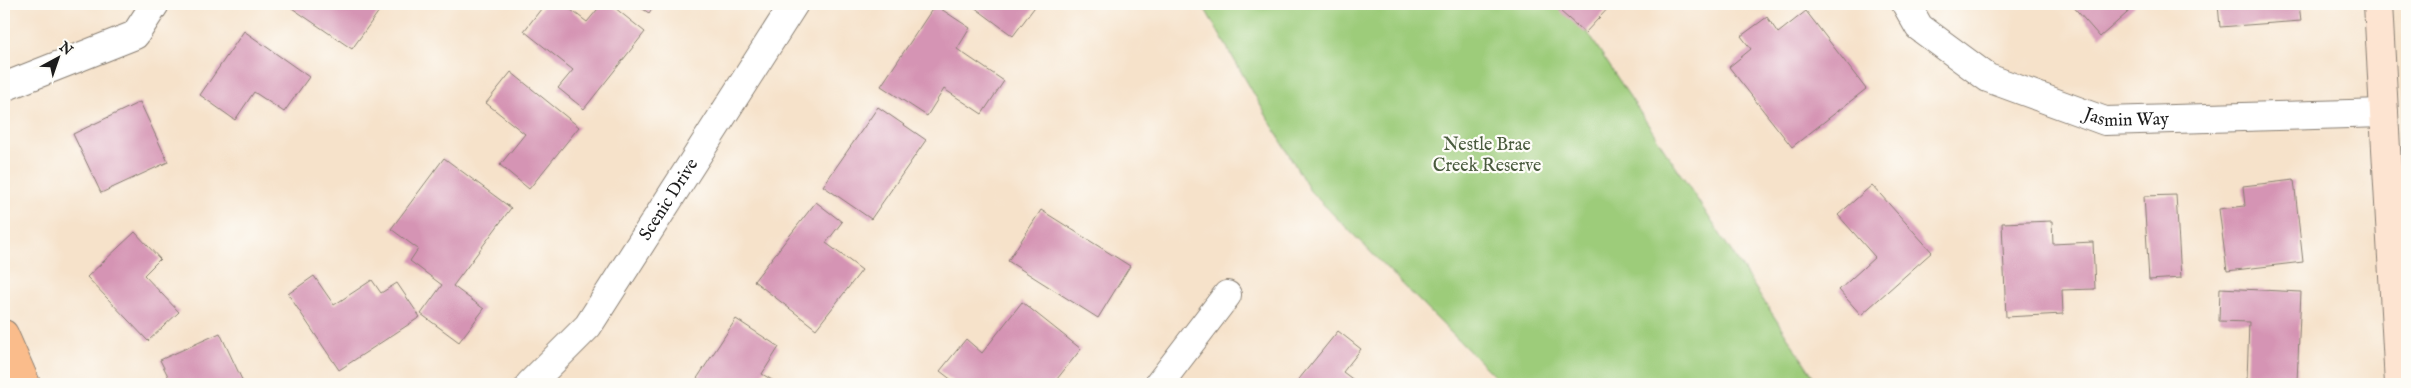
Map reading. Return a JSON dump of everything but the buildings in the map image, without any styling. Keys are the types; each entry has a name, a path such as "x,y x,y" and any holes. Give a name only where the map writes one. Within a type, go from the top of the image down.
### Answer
{"main road":[{"path":"4,334 26,384"}],"street":[{"path":"4,87 135,35 155,4"},
{"name":"Scenic Drive","path":"530,384 588,326 794,4"},
{"name":"Jasmin Way","path":"1906,4 1919,27 1988,78 2105,121 2384,113"},
{"path":"2378,4 2399,384"},
{"path":"1158,384 1227,296"}],"green space":[{"name":"Nestle Brae Creek Reserve","path":"1202,4 1569,4 1817,382 1815,384 1502,384 1310,191"}]}
